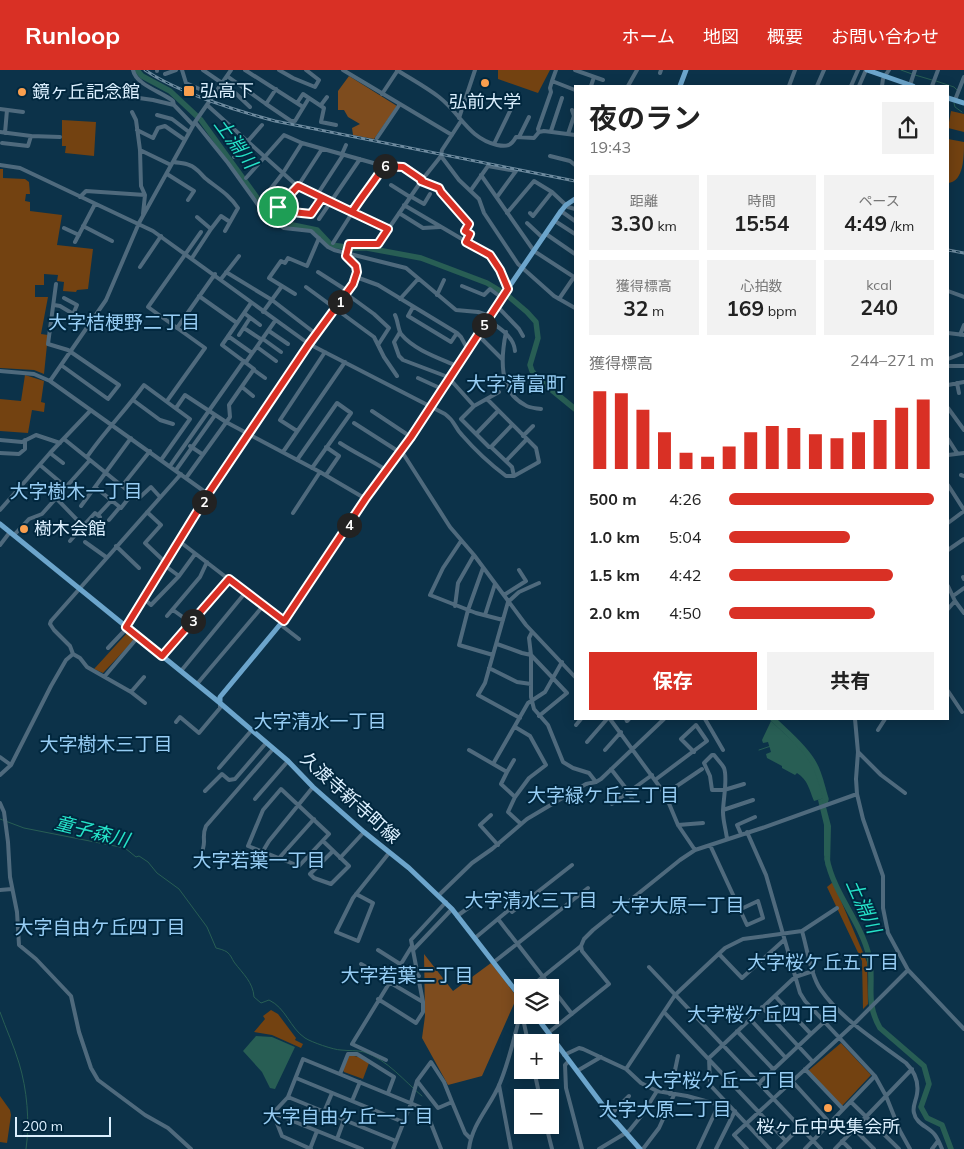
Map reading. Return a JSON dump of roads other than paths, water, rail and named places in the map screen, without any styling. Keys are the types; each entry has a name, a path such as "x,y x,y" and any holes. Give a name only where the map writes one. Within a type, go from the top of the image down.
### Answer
{"main road":[{"path":"680,85 686,70"},
{"path":"866,70 908,85"},
{"path":"949,98 964,103"},
{"path":"220,703 220,697 282,623 366,498 411,437 561,211 574,200"},
{"name":"久渡寺新寺町線","path":"0,524 220,703 288,761 364,832 439,895 452,908 514,986"},
{"path":"542,1024 610,1115 642,1149"}],"street":[{"path":"133,70 135,77 164,94 195,123 228,163 266,216 284,228 311,231 328,247 347,249 406,268 437,296 456,310 478,312 489,318 506,332 515,344 515,351"},
{"path":"165,74 176,70"},
{"path":"182,70 186,83 213,95"},
{"path":"203,70 227,75 291,122 295,121 309,98"},
{"path":"245,70 303,107"},
{"path":"279,70 315,87 318,80 306,70"},
{"path":"343,70 452,135"},
{"path":"382,94 397,70 441,98 460,120 480,138 505,147 509,146 516,137 534,138 539,132 556,70"},
{"path":"347,249 361,243 378,244 421,180 441,156 442,150 460,120 475,70"},
{"path":"575,70 603,80"},
{"path":"629,85 637,70"},
{"path":"789,85 795,70"},
{"path":"817,85 824,70"},
{"path":"851,85 858,70"},
{"path":"860,85 866,70"},
{"path":"882,85 889,70"},
{"path":"908,85 916,70"},
{"path":"932,85 938,70"},
{"path":"50,381 106,300 138,223 195,123 227,75"},
{"path":"227,75 230,88 250,107"},
{"path":"591,85 594,77"},
{"path":"955,100 964,77"},
{"path":"552,82 574,90"},
{"path":"266,104 276,90"},
{"path":"297,103 303,94 324,108 321,122 336,125"},
{"path":"132,97 174,105"},
{"path":"321,105 327,97"},
{"path":"551,132 562,98"},
{"path":"376,138 400,104"},
{"path":"207,105 298,186 388,229"},
{"path":"494,144 512,107"},
{"path":"0,109 23,112"},
{"path":"7,110 2,132 60,137"},
{"path":"568,134 574,116 572,110"},
{"path":"132,112 136,120 140,150 141,186 145,195 142,216"},
{"path":"157,115 172,119 190,132"},
{"path":"520,137 529,117"},
{"path":"234,157 262,125"},
{"path":"137,130 153,138 158,128 166,126 185,140"},
{"path":"539,132 574,135"},
{"path":"246,178 284,135 302,143 384,166 403,167 421,180 439,188 469,224 465,231 470,234 466,242"},
{"path":"2,143 28,146 31,136"},
{"path":"262,200 283,173 302,143"},
{"path":"317,195 346,145"},
{"path":"322,149 298,186 278,207 292,212 311,214 322,198"},
{"path":"140,150 172,163 188,164 228,194 238,208 225,230"},
{"path":"441,156 459,180 479,199 484,213 518,264 559,299 574,307"},
{"path":"550,156 574,164"},
{"path":"319,219 360,159"},
{"path":"0,165 20,168 138,223 161,236 309,344 451,419 459,433 506,476 514,476 539,462 536,448 487,399"},
{"path":"333,243 361,198 371,187 384,166"},
{"path":"471,190 488,166 516,171 497,197"},
{"path":"166,174 194,191 188,200"},
{"path":"481,175 534,251 574,278 559,299"},
{"path":"507,213 534,181 552,192 566,205 574,209"},
{"path":"390,185 424,204 430,194"},
{"path":"80,197 86,192 145,195"},
{"path":"530,213 533,216 552,192"},
{"path":"75,242 96,204"},
{"path":"404,205 490,255 500,270 505,294"},
{"path":"561,211 574,219"},
{"path":"399,213 423,228 441,227"},
{"path":"192,258 221,216 230,222"},
{"path":"196,217 211,229"},
{"path":"555,221 574,233"},
{"path":"528,223 544,236 574,253"},
{"path":"83,226 112,240"},
{"path":"64,228 79,235"},
{"path":"167,401 205,348 148,307 201,232"},
{"path":"140,267 161,236"},
{"path":"296,294 269,278 281,260 285,262 288,258 307,266 319,238"},
{"path":"108,648 126,627 208,494 309,344 347,293 356,277 356,266 346,256 347,249"},
{"path":"221,279 238,256"},
{"path":"226,272 272,300 316,334"},
{"path":"318,272 346,290 348,295 374,314 389,328 378,345"},
{"path":"177,328 215,274"},
{"path":"356,277 378,285 461,336 468,350"},
{"path":"400,299 418,280"},
{"path":"437,296 444,280"},
{"path":"56,284 48,344 70,352 118,385 108,399 61,365"},
{"path":"263,312 282,286"},
{"path":"462,286 484,296 490,289 505,294"},
{"path":"306,287 374,337 397,376"},
{"path":"949,291 964,297"},
{"path":"199,296 237,323"},
{"path":"64,298 77,306 74,312 76,314"},
{"path":"251,303 222,345 265,378"},
{"path":"54,305 60,306 74,315 76,314 90,324"},
{"path":"497,306 519,329 523,336"},
{"path":"413,307 408,316 444,338 451,342 456,333"},
{"path":"244,313 260,325"},
{"path":"395,316 400,332 410,344 457,366"},
{"path":"239,335 250,318"},
{"path":"170,466 208,411 276,321"},
{"path":"949,333 962,335 964,325"},
{"path":"244,328 281,352"},
{"path":"269,330 288,344"},
{"path":"400,332 394,342 399,356 403,360 449,379 474,406"},
{"path":"506,332 502,360 503,373 511,392 526,406 540,409"},
{"path":"478,335 502,360"},
{"path":"228,336 252,353"},
{"path":"257,347 276,361"},
{"path":"297,431 280,420 325,352"},
{"path":"949,359 961,354"},
{"path":"283,452 345,362"},
{"path":"949,366 964,366"},
{"path":"186,478 230,417 230,405 254,370"},
{"path":"0,371 34,374 50,381 208,494"},
{"path":"418,378 442,389"},
{"path":"949,385 964,382"},
{"path":"957,383 959,393"},
{"path":"0,544 28,519 42,514 66,487 112,424 144,385 190,418 161,460"},
{"path":"242,387 253,396"},
{"path":"499,392 474,406 461,419 488,447 491,447 512,467 514,476"},
{"path":"176,408 186,395 226,422 366,498"},
{"path":"133,400 160,420 173,424"},
{"path":"297,460 337,403 351,413 312,468"},
{"path":"949,409 964,430"},
{"path":"0,510 91,410"},
{"path":"372,411 411,437"},
{"path":"476,434 498,412"},
{"path":"176,470 215,415"},
{"path":"354,423 404,454 461,541 474,555 532,632 574,676"},
{"path":"491,447 512,425"},
{"path":"506,461 532,426"},
{"path":"0,440 22,442 36,435 60,443"},
{"path":"81,506 130,438"},
{"path":"64,439 138,499 151,487 160,497"},
{"path":"0,453 19,454 25,449 25,440"},
{"path":"949,441 957,453"},
{"path":"186,443 202,454"},
{"path":"340,443 386,470"},
{"path":"326,447 339,456 326,475"},
{"path":"122,486 150,451"},
{"path":"50,453 63,464"},
{"path":"949,455 964,453"},
{"path":"40,465 66,487"},
{"path":"293,513 320,472"},
{"path":"145,703 131,692 95,672 73,654 70,646 50,624 116,546 181,474"},
{"path":"95,487 120,507"},
{"path":"949,487 964,510 949,522"},
{"path":"109,520 132,494"},
{"path":"56,498 83,526"},
{"path":"70,541 95,513 99,516 111,501"},
{"path":"147,512 161,525 145,543 179,576"},
{"path":"949,549 964,539"},
{"path":"179,541 263,606 299,639"},
{"path":"461,541 442,568 430,595 455,606 503,620"},
{"path":"85,542 106,558"},
{"path":"116,546 140,568"},
{"path":"143,598 151,605 179,576 195,554"},
{"path":"455,606 458,583 474,555"},
{"path":"168,616 200,577 207,562"},
{"path":"483,568 468,610 459,645 493,655"},
{"path":"504,595 526,581 520,570"},
{"path":"162,656 229,579"},
{"path":"520,718 478,695 485,683 508,602 519,592 538,583"},
{"path":"485,615 495,584"},
{"path":"949,588 964,613"},
{"path":"949,607 954,598 964,588"},
{"path":"181,671 245,593"},
{"path":"197,684 263,606"},
{"path":"173,610 191,623"},
{"path":"532,632 529,638 531,702 539,716 548,725 563,762 572,768 589,773 596,782"},
{"path":"105,676 138,637"},
{"path":"497,644 531,655 567,693 550,709 539,716"},
{"path":"0,775 11,765 50,686 66,660 73,654"},
{"path":"493,764 528,703 545,692 562,662"},
{"path":"489,668 518,682 531,684"},
{"path":"571,672 574,668"},
{"path":"131,692 144,677"},
{"path":"949,692 962,712"},
{"path":"176,722 180,717 198,733 220,708 220,703"},
{"path":"576,725 580,720"},
{"path":"587,742 608,720"},
{"path":"610,720 656,780 665,794 671,813 694,850"},
{"path":"439,895 472,863 498,844 520,824 586,784 596,782 663,720"},
{"path":"706,720 724,750"},
{"path":"855,720 858,752 857,794 863,819 883,876 883,908 886,926 908,970 964,1029"},
{"path":"878,730 884,720"},
{"path":"656,780 694,752 707,741 696,726 681,738 694,752"},
{"path":"514,727 530,736 546,765 529,778 515,797 508,812 520,824"},
{"path":"219,768 251,730"},
{"path":"605,750 621,732"},
{"path":"205,791 222,774 229,780 234,779 266,743"},
{"path":"202,859 201,852 204,844 202,833 206,826 273,749"},
{"path":"469,750 507,772"},
{"path":"858,752 881,775 905,793"},
{"path":"727,839 723,810 724,790 725,769 714,755 704,763 710,776 712,790 724,790 744,784"},
{"path":"0,757 11,765"},
{"path":"514,760 501,784 515,797"},
{"path":"255,799 288,761"},
{"path":"611,769 628,791 633,801"},
{"path":"665,794 702,769"},
{"path":"612,804 652,775"},
{"path":"263,851 313,786"},
{"path":"281,789 298,804 330,834 299,866 248,846 263,810 281,789"},
{"path":"540,979 581,946 592,930 694,850 857,794"},
{"path":"723,810 753,800"},
{"path":"0,804 6,823 12,888 17,912 19,946 36,960 70,996 79,1032 95,1076 113,1092 168,1128 191,1149"},
{"path":"491,815 480,825 498,844"},
{"path":"741,834 738,825 755,817"},
{"path":"280,857 314,819"},
{"path":"0,823 6,823"},
{"path":"678,825 703,823"},
{"path":"340,858 364,832"},
{"path":"746,832 766,875 800,993 805,1001 875,1076 886,1096 908,1148"},
{"path":"323,841 349,866 331,884 314,878 310,874 333,851"},
{"path":"710,845 747,925 763,918 758,901 741,910"},
{"path":"356,894 373,903 358,941 336,932 356,894 389,853"},
{"path":"475,938 510,909 512,912 572,865"},
{"path":"0,890 12,888"},
{"path":"494,962 588,888"},
{"path":"378,999 416,1022 423,1012 423,1002 411,940 446,902"},
{"path":"457,916 471,906"},
{"path":"413,950 452,908"},
{"path":"626,1069 675,995 730,944 743,939 802,931 837,908"},
{"path":"498,920 572,1014"},
{"path":"802,931 813,972 821,990 854,1024 906,1063 915,1073 918,1092 914,1115 916,1120 933,1132 942,1149"},
{"path":"719,954 742,978 784,940"},
{"path":"386,1060 352,1044 412,945"},
{"path":"548,1033 609,984 582,951 581,946"},
{"path":"378,950 419,976"},
{"path":"361,964 423,1002"},
{"path":"649,966 821,1149"},
{"path":"747,1149 734,1135 869,1010 908,970"},
{"path":"770,1149 710,1085 709,1058 795,977 813,972"},
{"path":"775,996 811,1034"},
{"path":"762,1008 812,1062"},
{"path":"664,1012 786,1141"},
{"path":"750,1019 785,1057"},
{"path":"758,1083 824,1022"},
{"path":"470,1149 470,1138 474,1128 499,1085 518,1024"},
{"path":"737,1031 772,1069"},
{"path":"564,1055 579,1048 583,1049 626,1069 641,1082 657,1091 734,1109"},
{"path":"340,1074 348,1054 358,1054 394,1078 388,1093"},
{"path":"642,1149 659,1128 672,1094 678,1056"},
{"path":"577,1071 601,1057"},
{"path":"274,1113 288,1097 303,1059 420,1107 427,1115 441,1149"},
{"path":"569,1061 565,1065 566,1088 582,1149"},
{"path":"393,1149 417,1081 431,1062 444,1082 465,1133 470,1138"},
{"path":"805,1069 843,1109"},
{"path":"835,1149 912,1069"},
{"path":"805,1149 875,1076"},
{"path":"296,1078 403,1122"},
{"path":"417,1081 438,1108 452,1102"},
{"path":"792,1081 830,1123"},
{"path":"352,1101 360,1082"},
{"path":"499,1085 512,1149"},
{"path":"599,1149 626,1133 642,1115 657,1091"},
{"path":"324,1112 332,1093"},
{"path":"610,1115 629,1096"},
{"path":"288,1097 396,1141"},
{"path":"850,1102 899,1149"},
{"path":"698,1149 719,1104"},
{"path":"716,1149 734,1109"},
{"path":"274,1113 362,1149"},
{"path":"274,1113 282,1136 310,1149 317,1131"},
{"path":"337,1139 344,1120"},
{"path":"778,1149 800,1127"},
{"path":"854,1129 874,1149"},
{"path":"548,1134 552,1149"},
{"path":"932,1149 938,1141"},
{"path":"842,1142 850,1149"}],"waterway":[{"name":"土淵川","path":"137,70 142,76 170,91 201,120 266,210 283,223 317,230 331,245 367,248 421,258 487,283 507,295 536,322 538,338 530,365 532,371 542,382 574,408"},
{"path":"901,70 912,74"},
{"path":"915,75 932,80"},
{"path":"936,81 948,85"},
{"path":"949,85 957,90"},
{"path":"954,103 955,107 962,112"},
{"name":"土淵川","path":"774,720 799,744 813,762 821,780 826,799 825,803"},
{"path":"759,750 771,746"},
{"name":"童子森川","path":"0,819 24,828 125,848 136,857 139,856 148,862 157,873 179,889 207,927 216,948 230,954 250,982 254,997 261,1003 269,1000 275,1004 295,1029 308,1040 333,1049 364,1052 381,1060 422,1096"},
{"name":"土淵川","path":"827,859 835,884 860,931 869,956 871,966 871,1000 875,1018 880,1028 924,1066 929,1084 921,1107 927,1118 942,1125 951,1149"},
{"path":"0,1012 22,1073 28,1117 26,1149"}],"railway":[{"path":"145,70 173,86 190,93 275,121 574,181"},
{"path":"949,250 964,253"}],"place":[{"name":"弘前大学","path":"485,83"},
{"name":"弘高下","path":"189,91"},
{"name":"鏡ヶ丘記念館","path":"22,92"},
{"name":"樹木会館","path":"24,529"},
{"name":"桜ヶ丘中央集会所","path":"828,1108"}],"district":[{"name":"大字桔梗野二丁目","path":"124,322"},
{"name":"大字清富町","path":"516,384"},
{"name":"大字樹木一丁目","path":"76,491"},
{"name":"大字清水一丁目","path":"320,721"},
{"name":"大字樹木三丁目","path":"106,744"},
{"name":"大字緑ケ丘三丁目","path":"603,795"},
{"name":"大字若葉一丁目","path":"259,860"},
{"name":"大字清水三丁目","path":"531,900"},
{"name":"大字大原一丁目","path":"678,905"},
{"name":"大字自由ケ丘四丁目","path":"100,927"},
{"name":"大字桜ケ丘五丁目","path":"823,962"},
{"name":"大字若葉二丁目","path":"407,975"},
{"name":"大字桜ケ丘四丁目","path":"763,1014"},
{"name":"大字桜ケ丘一丁目","path":"720,1080"},
{"name":"大字大原二丁目","path":"665,1109"},
{"name":"大字自由ケ丘一丁目","path":"348,1116"}]}
